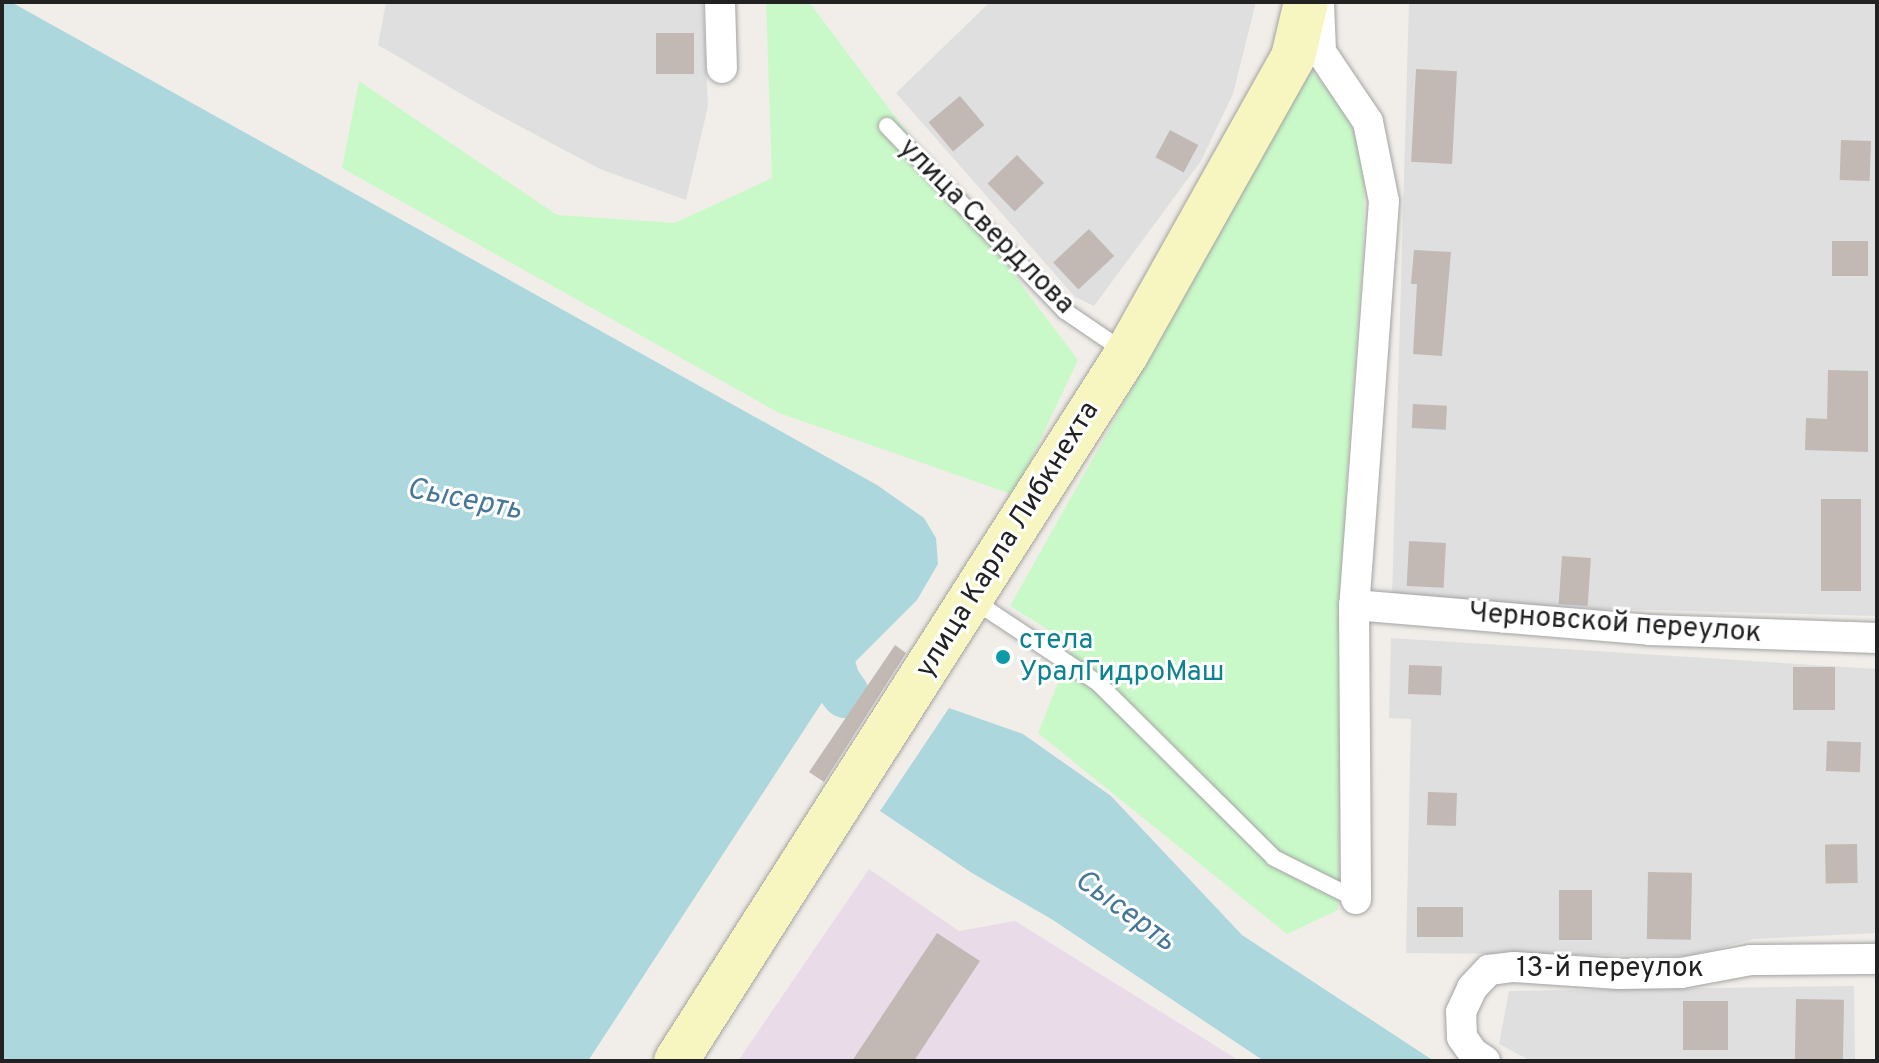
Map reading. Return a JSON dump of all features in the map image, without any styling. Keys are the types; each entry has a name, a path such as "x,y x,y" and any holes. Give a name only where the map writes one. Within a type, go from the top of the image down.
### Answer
{"street":[{"path":"720,2 722,68"},
{"name":"улица Карла Либкнехта","path":"676,1061 1127,353 1293,57 1306,2"},
{"path":"1319,2 1321,52 1368,122 1384,201 1354,605 1356,899"},
{"name":"Черновской переулок","path":"1354,605 1650,630 1877,638"},
{"name":"13-й переулок","path":"1485,1061 1473,1053 1462,1037 1461,1012 1472,988 1489,970 1514,967 1619,974 1681,973 1751,960 1877,959"}],"lane":[{"name":"улица Свердлова","path":"887,126 1065,311 1127,353"},
{"path":"971,599 1098,683 1274,858 1356,899"}],"shaded area":[{"path":"386,2 703,2 708,106 686,200 600,169 482,106 378,45"},
{"path":"990,2 1256,2 1233,94 1201,161 1094,306 1075,297 896,93"},
{"path":"1409,2 1877,2 1877,616 1578,608 1392,597"},
{"path":"1391,638 1877,669 1877,933 1753,939 1692,956 1406,953 1411,719 1389,718"},
{"path":"869,869 959,931 1015,921 1240,1061 738,1061"},
{"path":"1854,986 1855,1061 1531,1061 1499,1044 1509,991"}],"green space":[{"path":"766,2 809,2 1078,360 1014,495 779,413 342,168 359,81 557,215 675,223 772,178"},
{"path":"1311,70 1344,109 1365,159 1363,252 1346,493 1338,910 1287,934 1038,733 1073,645 1010,606"}],"water":[{"path":"2,2 11,2 877,485 924,518 936,538 938,564 917,600 836,681 588,1061 2,1061"},
{"path":"949,708 1023,734 1111,796 1242,935 1434,1061 1264,1061 1053,920 972,873 880,811"}],"building":[{"path":"656,33 694,33 694,74 656,74"},
{"path":"1416,69 1457,71 1452,164 1411,162"},
{"path":"960,96 984,125 953,151 929,122"},
{"path":"1170,130 1198,145 1184,172 1155,157"},
{"path":"1841,140 1871,141 1870,181 1840,180"},
{"path":"1017,155 1044,183 1015,212 988,183"},
{"path":"1089,229 1114,256 1078,289 1053,262"},
{"path":"1832,241 1868,241 1868,276 1832,276"},
{"path":"1414,250 1451,252 1442,356 1413,354 1417,284 1411,284"},
{"path":"1828,370 1868,371 1868,452 1805,450 1806,418 1827,419"},
{"path":"1413,404 1447,406 1446,430 1412,428"},
{"path":"1821,499 1861,499 1861,591 1821,591"},
{"path":"1409,541 1446,543 1444,588 1407,586"},
{"path":"1562,556 1591,558 1588,606 1559,604"},
{"path":"895,645 906,653 824,782 809,772"},
{"path":"1409,665 1442,666 1441,695 1408,694"},
{"path":"1793,667 1835,667 1835,710 1793,710"},
{"path":"1827,741 1861,742 1860,772 1826,771"},
{"path":"1428,792 1457,793 1456,826 1427,825"},
{"path":"1857,844 1858,883 1826,884 1825,845"},
{"path":"1648,872 1692,873 1691,940 1647,939"},
{"path":"1559,890 1592,890 1592,940 1559,940"},
{"path":"1417,907 1463,907 1463,937 1417,937"},
{"path":"937,933 980,961 914,1061 852,1061"},
{"path":"1796,999 1844,1000 1843,1061 1795,1061"},
{"path":"1683,1001 1728,1001 1728,1050 1683,1050"}],"waterway":[{"name":"Сысерть","path":"818,619 836,681 845,694"}],"place":[{"name":"стела УралГидроМаш","path":"1003,657"}]}
